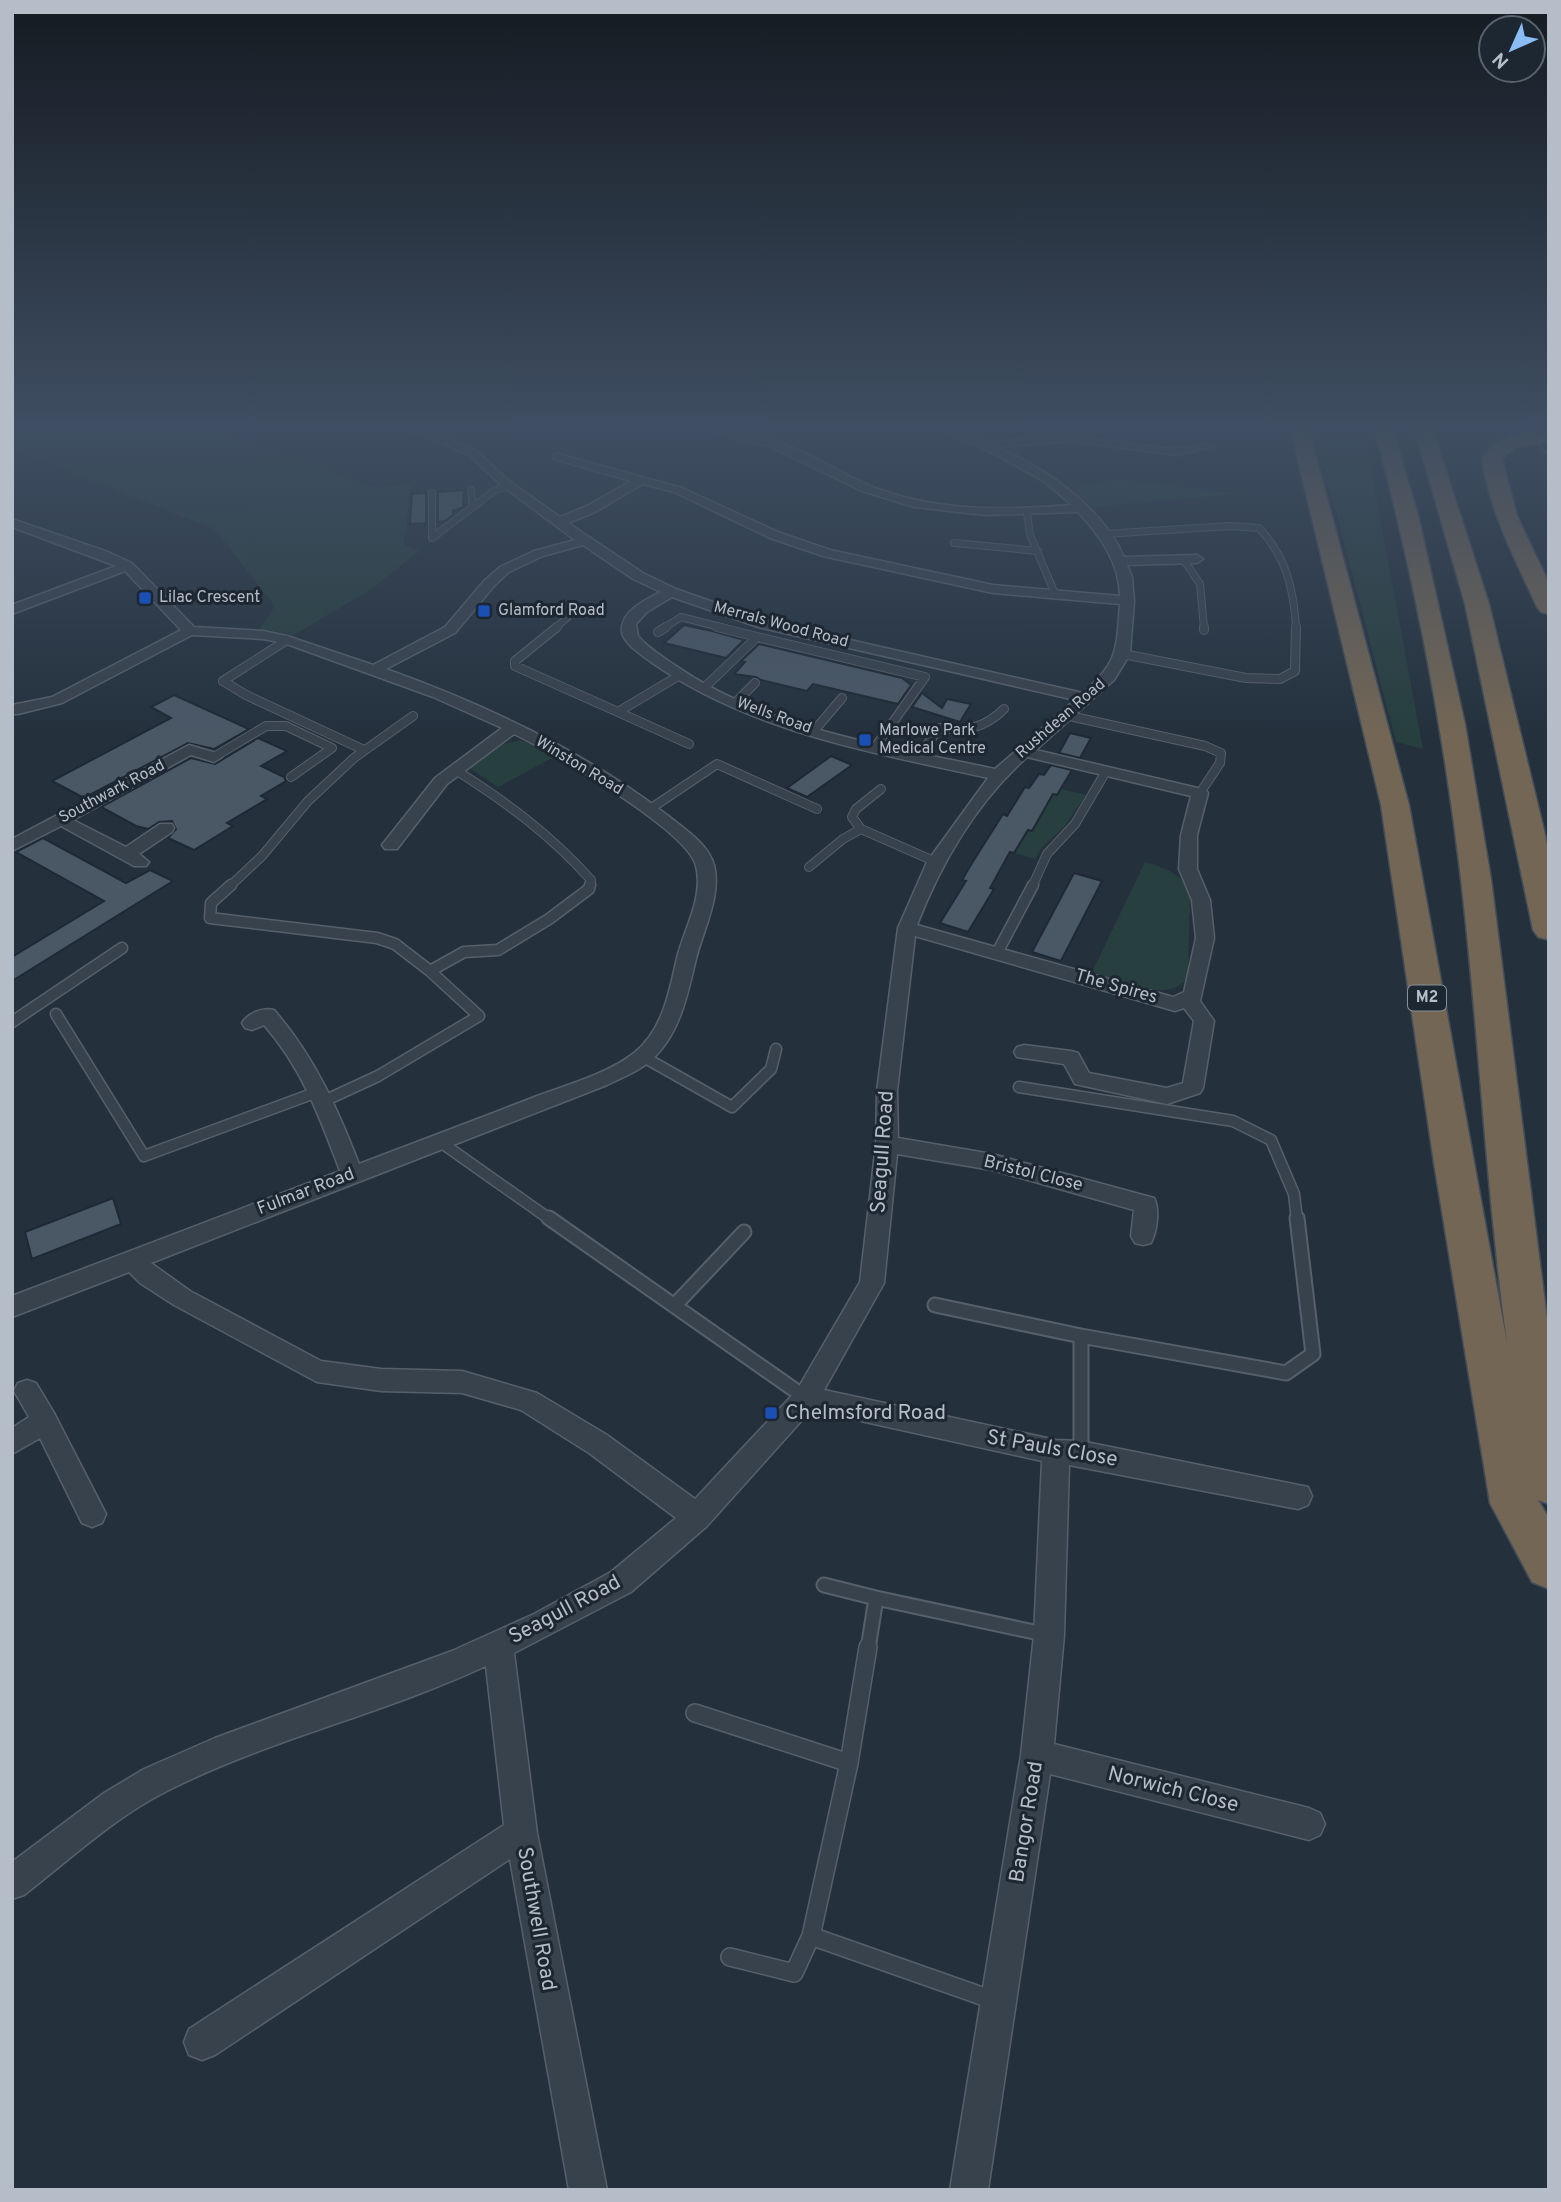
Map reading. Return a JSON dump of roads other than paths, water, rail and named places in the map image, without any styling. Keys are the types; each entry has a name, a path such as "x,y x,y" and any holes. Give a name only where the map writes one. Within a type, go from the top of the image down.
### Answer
{"highway":[{"name":"M2","path":"1325,530 1395,805 1514,1503 1549,1565"},
{"path":"1412,530 1454,737 1476,879 1523,1305 1549,1482"},
{"path":"1455,530 1477,604 1549,930"},
{"path":"1515,530 1549,607"}],"street":[{"path":"14,711 57,701 190,631 127,566 104,555 25,530"},
{"name":"Merrals Wood Road","path":"570,530 638,576 671,592 763,624 1087,698"},
{"path":"763,530 827,553 932,578 993,589 1127,601"},
{"path":"1100,530 1121,561 1126,577 1123,654"},
{"path":"373,670 449,630 468,613 495,576 510,567 585,541"},
{"path":"1121,561 1190,559"},
{"path":"12,610 127,566"},
{"name":"Wells Road","path":"671,592 636,615 629,624 629,634 635,642 680,676 735,703 814,731 998,775"},
{"name":"Winston Road","path":"190,631 263,635 287,640 453,701 557,750 650,809 696,850 705,863 706,883 670,1019 642,1056 600,1080"},
{"name":"Rushdean Road","path":"893,1035 907,928 936,862 998,775 1109,677 1123,654"},
{"path":"391,845 425,799 454,769 512,728"},
{"name":"Southwark Road","path":"12,846 189,750 214,757"},
{"path":"1024,752 1200,793 1189,835 1188,869 1201,900 1205,937 1192,996 1188,998 1204,1021 1193,1088 1167,1096 1082,1079 1071,1058 1024,1052"},
{"path":"61,820 133,859 166,828"},
{"name":"The Spires","path":"907,928 1175,1004 1188,998"},
{"path":"252,1023 267,1015 291,1041 322,1096 352,1174"},
{"name":"Seagull Road","path":"12,1882 116,1804 155,1780 215,1754 403,1685 498,1646 621,1582 697,1517 806,1398 872,1283 887,1144 887,1091 893,1035"},
{"name":"Fulmar Road","path":"12,1307 600,1080"},
{"name":"Bristol Close","path":"887,1144 992,1162 1146,1204 1143,1236"},
{"path":"132,1260 148,1276 183,1298 317,1371 381,1380 462,1382 528,1401 598,1444 697,1517"},
{"path":"27,1391 92,1514"},
{"name":"St Pauls Close","path":"806,1398 1298,1496"},
{"path":"12,1442 45,1421"},
{"name":"Bangor Road","path":"969,2190 1037,1755 1069,1452"},
{"name":"Southwell Road","path":"498,1646 521,1833 588,2190"},
{"name":"Norwich Close","path":"1037,1755 1310,1824"},
{"path":"202,2042 521,1833"}],"lane":[{"path":"432,530 432,538 443,530"},
{"path":"1028,530 1056,596"},
{"path":"1104,534 1171,530"},
{"path":"1123,654 1247,678 1280,679 1295,671 1298,647 1287,572 1260,530"},
{"path":"954,543 1038,551"},
{"path":"1190,559 1200,584 1204,631"},
{"path":"658,632 681,617 925,677 876,746"},
{"path":"567,618 515,661 515,666 689,744"},
{"path":"704,688 757,637"},
{"path":"287,640 222,681 246,695 364,750"},
{"path":"618,712 680,676"},
{"path":"735,703 755,683"},
{"path":"814,731 842,698"},
{"path":"919,756 939,728 959,732 994,721 1004,709"},
{"path":"1065,715 1205,746 1221,753 1220,763 1200,793"},
{"path":"56,1014 144,1156 377,1076 479,1016 396,944 377,938 210,918 211,903 276,842 308,801 364,750 413,716"},
{"path":"214,757 266,726 285,726 332,748 291,777"},
{"path":"650,809 717,764 817,809"},
{"path":"430,971 464,952 498,950 524,936 589,889 591,880 570,855 482,786 454,769"},
{"path":"997,953 1022,910 1047,854 1075,824 1105,773"},
{"path":"881,789 856,809 852,817 861,829 936,862"},
{"path":"809,867 843,839 861,829"},
{"path":"12,1021 122,948"},
{"path":"642,1056 732,1107 771,1069 776,1049"},
{"path":"935,1305 1081,1336 1286,1373 1313,1354 1294,1194 1271,1140 1233,1121 1019,1087"},
{"path":"439,1141 806,1398"},
{"path":"675,1305 744,1232"},
{"path":"1069,1452 1081,1336"},
{"path":"824,1585 1049,1635"},
{"path":"730,1956 794,1973 811,1936 849,1763 877,1598"},
{"path":"695,1713 849,1763"},
{"path":"811,1936 999,2002"}],"place":[{"name":"Lilac Crescent","path":"145,598"},
{"name":"Glamford Road","path":"484,611"},
{"name":"Marlowe Park Medical Centre","path":"865,740"},
{"name":"Chelmsford Road","path":"771,1413"}]}
